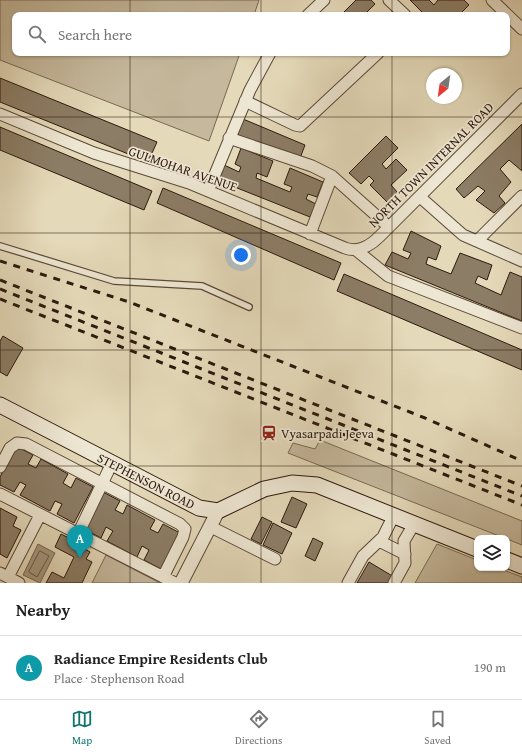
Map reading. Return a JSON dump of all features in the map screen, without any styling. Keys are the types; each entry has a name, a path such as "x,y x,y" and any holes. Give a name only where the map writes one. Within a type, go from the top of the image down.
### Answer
{"main road":[{"name":"STEPHENSON ROAD","path":"0,405 199,508 218,511"},
{"path":"218,511 264,489 292,483 317,486 410,530 474,548"},
{"path":"510,561 522,566"}],"street":[{"path":"311,12 324,0"},
{"path":"389,0 402,12"},
{"path":"492,0 504,12"},
{"path":"510,17 522,29"},
{"path":"208,191 257,73 268,56"},
{"path":"245,101 300,126 375,56"},
{"name":"NORTH TOWN INTERNAL ROAD","path":"356,250 371,244 522,94"},
{"name":"GULMOHAR AVENUE","path":"0,114 94,153 208,191 345,248 356,250"},
{"path":"229,138 312,166 332,176 389,227"},
{"path":"310,234 332,176"},
{"path":"420,196 463,235 522,261"},
{"path":"477,242 522,196"},
{"path":"356,250 388,276 522,328"},
{"path":"0,467 10,448 17,443 26,444 180,524 185,529 183,537 163,577"},
{"path":"78,534 112,463"},
{"path":"0,494 175,583"},
{"path":"181,583 218,511"},
{"path":"19,583 4,575 40,515"},
{"path":"348,583 363,556 383,537 391,521"},
{"path":"211,527 275,559"},
{"path":"394,583 405,563 404,544 410,530"},
{"path":"379,541 405,554"}],"lane":[{"path":"0,246 114,281 202,286 249,307"}],"shaded area":[{"path":"0,0 259,0 255,12 12,12 12,56 239,56 209,141 0,60"},
{"path":"320,440 522,521 522,545 510,540 510,535 497,535 288,453 293,443 315,449"},
{"path":"437,544 474,559 474,571 506,571 522,577 522,583 415,583"},
{"path":"106,555 160,583 92,583"}],"water":[{"path":"38,544 55,553 40,583 23,575"}],"building":[{"path":"356,0 371,0 375,4 367,12 344,12"},
{"path":"410,0 429,0 434,5 438,0 464,0 469,5 462,12 422,12"},
{"path":"0,78 157,142 148,162 0,102"},
{"path":"243,119 305,145 299,161 236,135"},
{"path":"522,124 522,171 509,160 500,169 511,182 499,196 505,203 494,213 476,200 485,191 478,186 464,198 456,189"},
{"path":"0,127 152,191 144,210 0,150"},
{"path":"386,136 398,148 382,164 386,169 396,159 407,170 391,185 398,193 388,203 370,185 374,181 369,176 361,184 349,173"},
{"path":"241,148 273,161 267,177 257,173 256,178 290,192 292,187 284,184 290,168 323,182 317,197 308,194 306,199 316,204 310,217 217,180 222,164 239,172 241,167 235,164"},
{"path":"163,188 341,263 334,280 157,203"},
{"path":"411,231 441,246 436,260 428,257 426,264 451,274 460,253 492,265 487,280 478,276 475,283 501,295 510,272 522,277 522,321 385,265 392,252 408,259 411,253 403,250"},
{"path":"344,274 522,350 522,370 337,291"},
{"path":"3,336 23,348 7,376 0,372 0,341"},
{"path":"16,446 33,455 28,464 36,468 41,459 68,474 63,483 71,488 76,478 93,487 74,523 57,514 62,504 55,501 50,511 20,495 26,485 20,482 14,492 0,485 0,477"},
{"path":"103,492 120,501 115,510 123,514 127,505 155,520 150,529 158,533 163,524 180,533 161,569 144,560 149,550 142,546 137,557 107,541 113,531 106,527 101,538 84,529"},
{"path":"292,497 307,504 296,528 281,522"},
{"path":"0,508 17,517 13,526 21,530 7,558 0,554"},
{"path":"262,517 272,522 261,544 251,539"},
{"path":"273,523 292,533 282,554 263,545"},
{"path":"61,534 86,547 85,549 90,552 86,559 92,562 82,583 46,583 52,572 64,578 74,557 55,547"},
{"path":"313,538 323,543 315,561 305,556"},
{"path":"369,562 394,577 391,583 357,583"}],"railway":[{"path":"0,261 129,302 425,418 522,461"},
{"path":"0,280 522,486"},
{"path":"0,289 522,496"},
{"path":"0,299 522,505"}],"place":[{"name":"Vyasarpadi Jeeva","path":"269,433"},
{"name":"Radiance Empire Residents Club","path":"80,558"}]}
